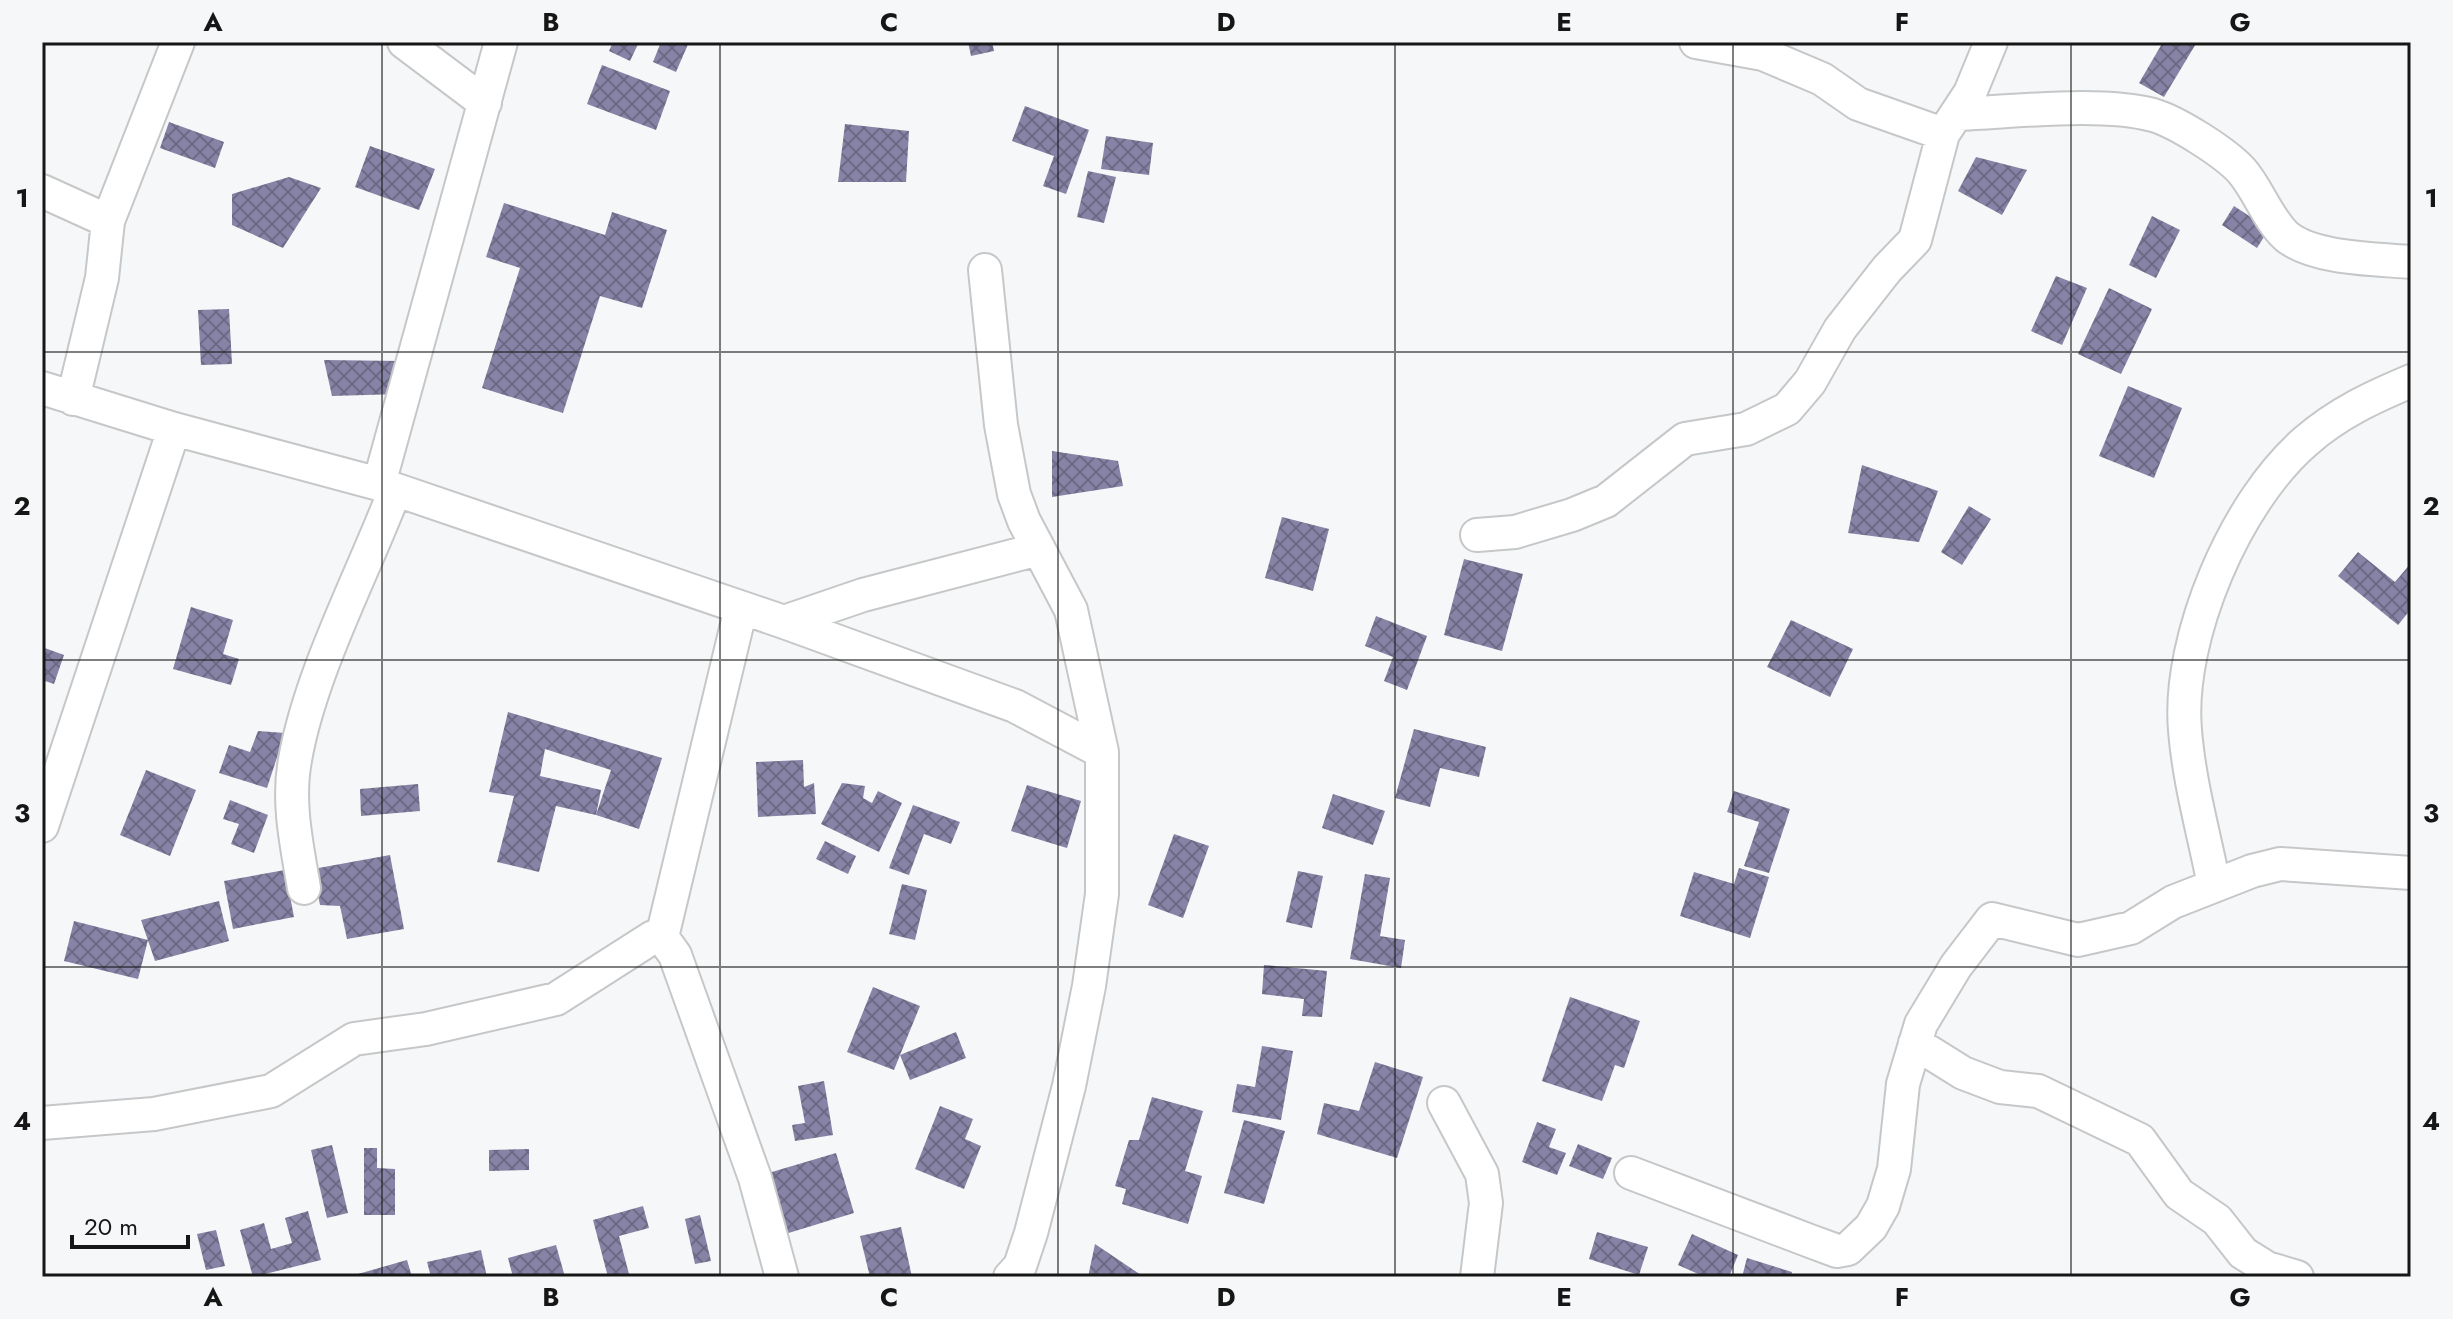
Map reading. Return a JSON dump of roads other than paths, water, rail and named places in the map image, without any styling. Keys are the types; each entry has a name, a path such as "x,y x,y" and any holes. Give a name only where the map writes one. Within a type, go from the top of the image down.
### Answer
{"street":[{"path":"73,399 102,278 108,221 178,42"},
{"path":"404,42 485,103"},
{"path":"304,888 292,814 295,761 329,651 387,487 501,42"},
{"path":"1696,42 1763,54 1822,79 1858,104 1950,124 2111,108 2155,116 2192,135 2240,169 2286,235 2304,246 2349,257 2411,262"},
{"path":"1477,535 1515,532 1572,515 1606,501 1685,439 1746,429 1787,409 1810,382 1850,317 1887,269 1915,240 1950,124 1970,93 1991,42"},
{"path":"42,191 108,221"},
{"path":"985,270 1001,425 1014,494 1071,610 1102,752 1102,894 1089,986 1069,1086 1031,1233 1020,1266 1010,1277"},
{"path":"2214,885 2184,730 2186,672 2210,588 2245,512 2304,442 2351,407 2411,381"},
{"path":"42,388 174,429 387,487 784,622 1015,706 1102,752"},
{"path":"42,826 174,429"},
{"path":"784,622 863,595 1039,549"},
{"path":"741,608 662,937 675,955 755,1178 782,1277"},
{"path":"1631,1173 1837,1251 1848,1249 1871,1227 1883,1206 1894,1169 1903,1084 1921,1024 1956,966 1992,919 2078,940 2098,938 2131,928 2173,902 2214,885 2280,864 2411,873"},
{"path":"42,1123 154,1114 271,1091 354,1039 426,1029 556,999 653,937 662,937"},
{"path":"1915,1043 1963,1073 2000,1087 2038,1091 2140,1140 2179,1194 2217,1220 2243,1253 2266,1273 2297,1277"},
{"path":"1444,1103 1482,1174 1486,1203 1477,1277"}]}
